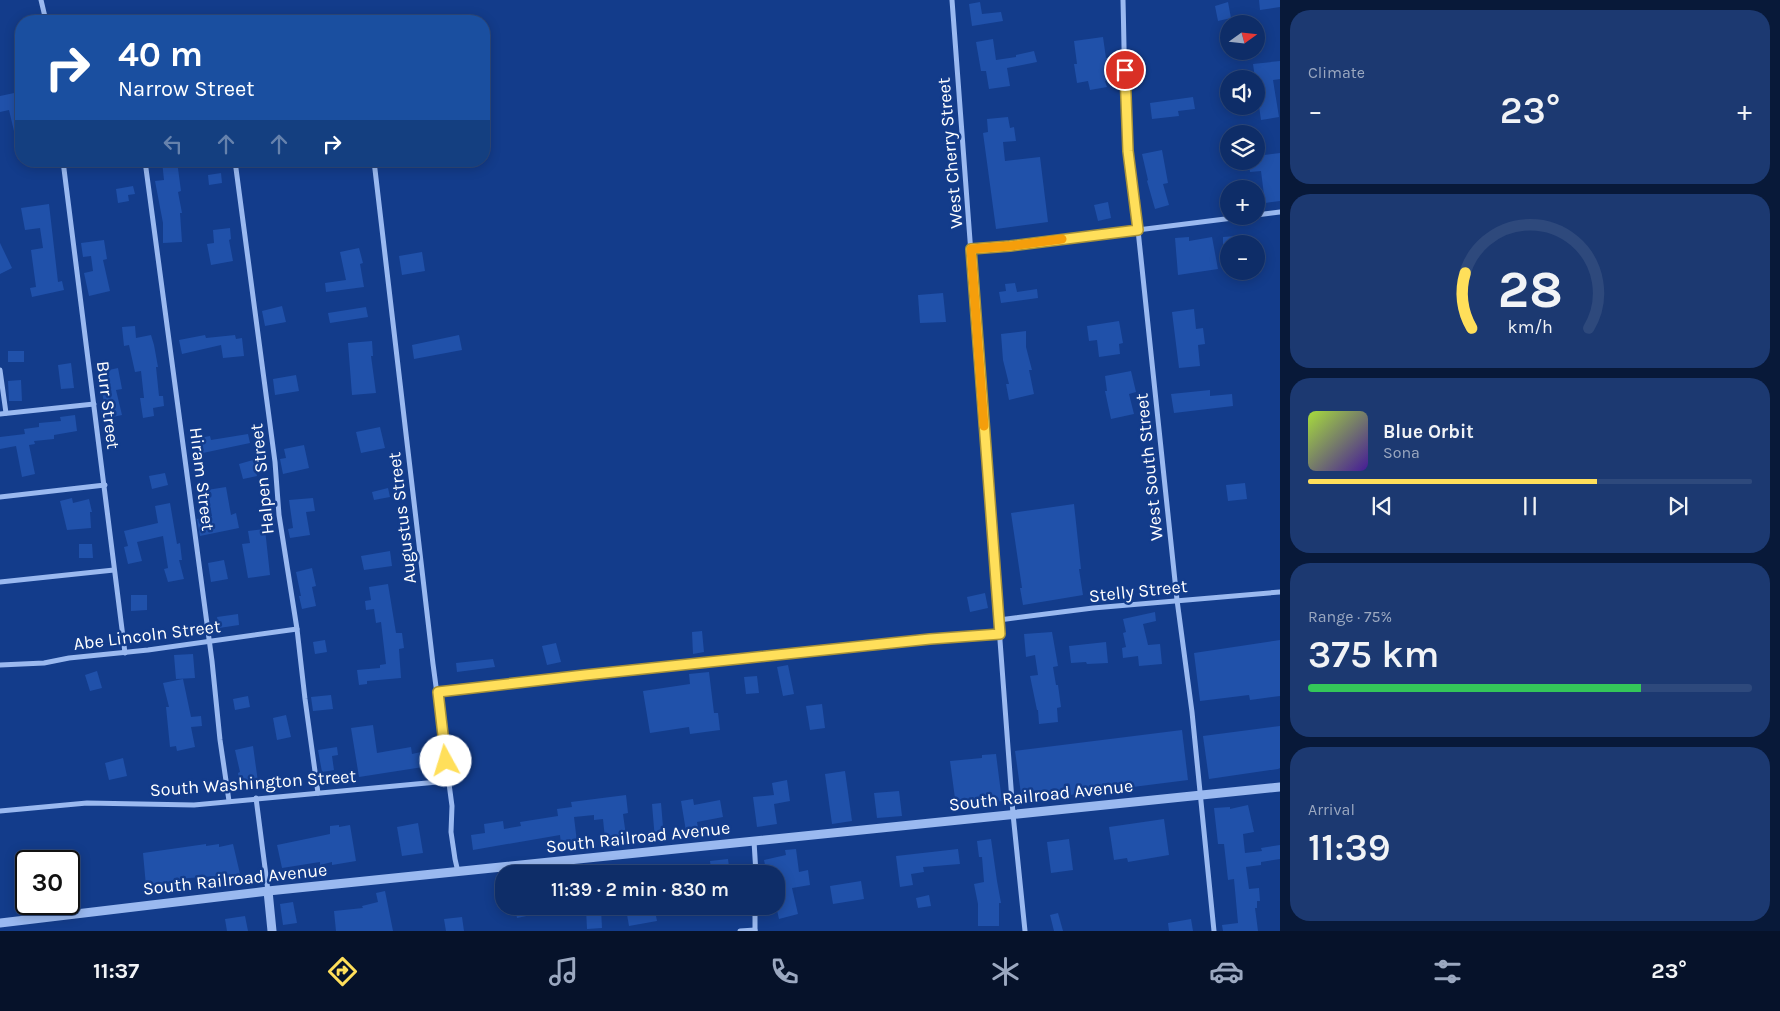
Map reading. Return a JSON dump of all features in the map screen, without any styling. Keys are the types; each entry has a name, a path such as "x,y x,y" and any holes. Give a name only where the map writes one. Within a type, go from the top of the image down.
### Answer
{"street":[{"path":"42,0 45,15"},
{"name":"West Cherry Street","path":"952,0 1013,814 1025,931"},
{"name":"West South Street","path":"1123,0 1128,151 1177,600 1201,795 1214,931"},
{"name":"Burr Street","path":"64,167 125,652"},
{"name":"Hiram Street","path":"146,167 229,801"},
{"name":"Halpen Street","path":"237,167 274,452 280,524 297,629 318,793"},
{"name":"Augustus Street","path":"375,167 432,654 452,806 451,832 458,872"},
{"path":"1265,214 1280,212"},
{"path":"971,249 1010,246 1220,220"},
{"path":"0,370 3,414 94,404"},
{"path":"0,497 105,485"},
{"path":"0,582 114,570"},
{"name":"Stelly Street","path":"999,620 1177,600 1280,592"},
{"name":"Abe Lincoln Street","path":"0,665 44,663 69,658 209,642 297,629"},
{"path":"438,692 930,639 1000,634"},
{"name":"South Washington Street","path":"0,811 87,803 176,805 448,781"},
{"name":"South Railroad Avenue","path":"0,923 268,891 1280,787"},
{"path":"256,798 272,931"},
{"path":"754,841 755,865"},
{"path":"740,931 755,931 755,915"}],"building":[{"path":"1259,0 1280,0 1280,7 1260,10"},
{"path":"980,2 982,14 1001,12 1003,21 972,26 969,4"},
{"path":"1228,2 1230,15 1220,15 1220,21 1218,21 1215,6"},
{"path":"1103,37 1106,58 1110,57 1114,79 1105,81 1107,87 1090,90 1088,81 1077,83 1074,64 1077,64 1074,41"},
{"path":"993,39 996,60 1016,57 1016,55 1034,51 1037,62 1007,68 1010,86 989,89 986,71 981,71 976,42"},
{"path":"1280,61 1280,79 1273,80 1279,117 1261,120 1260,115 1265,115 1265,70 1254,70 1253,64"},
{"path":"15,93 15,135 9,110 0,112 0,96"},
{"path":"1193,97 1195,109 1178,111 1179,116 1152,119 1150,103"},
{"path":"1008,117 1010,128 1014,127 1016,141 1003,142 1005,161 1040,157 1048,222 996,229 983,133 988,132 987,119"},
{"path":"1162,150 1168,183 1163,184 1169,205 1155,209 1142,154"},
{"path":"1280,153 1280,201 1265,203 1265,180 1262,180 1261,171 1250,172 1250,170 1265,170 1265,155"},
{"path":"163,167 178,167 181,191 178,192 182,213 180,213 182,242 163,243 163,223 155,181 164,180"},
{"path":"221,173 222,183 209,185 208,175"},
{"path":"133,186 135,194 128,195 129,201 118,203 116,189"},
{"path":"1108,202 1111,218 1098,221 1094,205"},
{"path":"49,204 58,282 62,281 64,290 32,297 30,288 36,287 31,250 43,248 40,228 25,230 21,208"},
{"path":"230,228 231,239 229,240 233,261 211,265 207,244 214,243 213,230"},
{"path":"1189,237 1189,241 1212,237 1218,269 1178,275 1175,238"},
{"path":"104,240 107,259 103,260 110,291 89,296 84,273 93,271 91,256 83,257 81,243"},
{"path":"0,243 12,268 0,274"},
{"path":"359,248 363,263 360,264 364,287 326,292 325,283 346,280 340,252"},
{"path":"422,252 425,271 402,275 399,256"},
{"path":"1015,283 1017,292 1037,289 1038,298 1001,303 999,292 1006,291 1005,284"},
{"path":"943,293 946,322 920,323 918,295"},
{"path":"282,306 286,322 265,326 262,311"},
{"path":"366,307 368,317 330,323 328,313"},
{"path":"1194,309 1196,329 1203,328 1205,344 1198,345 1200,366 1179,368 1172,312"},
{"path":"1119,321 1123,343 1119,344 1120,354 1099,357 1097,340 1089,341 1087,326"},
{"path":"135,326 136,338 151,335 158,367 156,367 159,396 163,396 164,406 153,408 154,416 143,418 140,398 144,398 141,371 135,372 129,345 124,346 122,327"},
{"path":"1026,331 1026,347 1032,370 1029,370 1034,394 1009,400 1006,384 1009,384 1003,360 1001,334"},
{"path":"205,335 206,338 235,335 236,339 242,338 244,356 223,358 221,345 182,354 179,340"},
{"path":"459,335 462,350 414,359 412,345"},
{"path":"372,341 373,356 371,356 376,393 352,395 348,343"},
{"path":"8,351 24,351 24,362 8,362"},
{"path":"108,362 109,370 118,368 122,389 116,390 122,415 103,419 101,409 105,408 97,364"},
{"path":"71,363 74,388 61,389 58,365"},
{"path":"1131,371 1136,392 1129,394 1134,414 1111,419 1105,391 1107,391 1105,376"},
{"path":"296,375 299,391 275,395 273,379"},
{"path":"21,380 22,401 9,401 8,381"},
{"path":"1210,390 1210,396 1232,394 1233,406 1174,413 1171,394"},
{"path":"75,415 77,431 54,435 54,439 34,441 35,444 29,445 35,474 22,477 16,446 0,449 0,437 25,434 24,429 39,427 39,423 61,421 60,417"},
{"path":"380,427 385,448 361,453 356,432"},
{"path":"248,434 250,443 198,454 195,439 210,436 211,440"},
{"path":"304,445 309,468 283,474 280,459 286,458 284,449"},
{"path":"253,460 257,476 243,479 239,464"},
{"path":"165,473 168,485 152,489 149,476"},
{"path":"1245,483 1247,499 1228,501 1226,485"},
{"path":"226,487 231,515 236,513 239,528 200,536 197,519 212,516 207,490"},
{"path":"388,488 390,497 374,500 372,492"},
{"path":"72,498 73,503 89,499 92,512 90,512 91,528 67,530 60,501"},
{"path":"313,498 315,511 306,512 310,535 290,538 288,529 293,528 289,500"},
{"path":"170,503 177,544 180,543 182,560 179,560 184,579 168,582 164,569 168,568 163,536 137,542 142,561 128,564 124,547 128,546 124,531 158,523 155,506"},
{"path":"1074,504 1083,595 1023,605 1011,513"},
{"path":"265,529 270,575 248,578 242,544 250,543 248,531"},
{"path":"79,544 92,544 93,558 79,558"},
{"path":"390,551 392,566 364,570 361,556"},
{"path":"224,560 228,579 211,582 208,563"},
{"path":"312,568 316,586 312,587 316,606 302,609 296,572"},
{"path":"388,584 396,633 402,633 404,648 399,649 401,678 367,681 367,684 359,685 357,670 380,668 380,665 386,664 381,622 376,623 374,609 366,610 365,601 371,600 369,587"},
{"path":"985,593 988,608 970,612 967,597"},
{"path":"131,595 147,595 147,610 131,611"},
{"path":"1155,612 1156,621 1143,624 1148,645 1160,644 1162,664 1139,666 1138,656 1123,658 1122,648 1126,647 1123,633 1126,632 1123,619"},
{"path":"238,614 239,625 219,628 217,617"},
{"path":"702,631 704,652 693,654 692,632"},
{"path":"1052,632 1058,666 1053,667 1061,707 1057,708 1058,722 1039,724 1038,710 1030,676 1038,675 1035,655 1026,657 1024,634"},
{"path":"325,640 327,652 315,654 313,642"},
{"path":"1280,640 1280,696 1250,700 1249,695 1200,701 1194,653"},
{"path":"1106,642 1108,663 1071,663 1069,646"},
{"path":"556,643 561,662 547,665 542,646"},
{"path":"193,654 195,678 176,679 174,655"},
{"path":"493,659 495,667 457,672 456,663"},
{"path":"788,665 794,694 783,696 777,667"},
{"path":"97,671 102,688 90,691 85,675"},
{"path":"709,672 714,713 718,713 720,730 690,734 689,727 650,733 643,691 690,684 689,674"},
{"path":"757,676 759,693 746,694 744,677"},
{"path":"183,679 191,717 201,716 202,726 191,727 195,747 177,751 176,746 170,747 166,707 169,707 163,683"},
{"path":"331,695 333,709 313,711 311,697"},
{"path":"248,696 250,707 235,710 233,699"},
{"path":"822,704 825,728 810,730 806,706"},
{"path":"286,715 291,737 277,740 273,718"},
{"path":"373,725 377,753 411,747 412,754 421,752 423,767 359,777 351,728"},
{"path":"1280,726 1280,768 1209,779 1203,736"},
{"path":"1182,730 1188,780 1022,801 1015,751"},
{"path":"253,746 258,782 240,785 238,773 240,772 235,750"},
{"path":"337,747 338,755 332,756 334,770 322,772 318,750"},
{"path":"996,754 1002,801 956,806 950,761 982,758 982,755"},
{"path":"123,758 127,776 109,780 105,763"},
{"path":"845,771 852,821 832,824 825,774"},
{"path":"787,780 790,801 774,804 777,824 757,827 753,797 774,795 772,783"},
{"path":"899,791 902,816 877,818 874,793"},
{"path":"626,795 628,813 623,814 626,836 605,839 603,819 594,820 594,815 574,817 577,842 561,844 560,835 473,850 471,835 485,833 484,824 503,821 504,829 521,826 520,822 558,816 557,809 572,807 571,802"},
{"path":"693,799 694,805 720,800 723,817 697,822 699,834 687,837 681,801"},
{"path":"661,803 664,839 655,840 652,804"},
{"path":"1248,805 1254,832 1243,834 1245,853 1262,851 1261,848 1280,845 1280,859 1246,867 1249,889 1259,888 1260,901 1257,901 1257,908 1255,908 1258,931 1223,931 1222,925 1238,923 1234,879 1228,880 1224,844 1218,844 1214,808 1230,807 1230,809"},
{"path":"1164,819 1169,855 1128,862 1127,858 1114,860 1109,827"},
{"path":"418,823 423,853 402,856 397,827"},
{"path":"339,825 339,827 350,825 356,861 332,865 332,862 320,865 320,862 282,868 277,845 330,834 330,826"},
{"path":"991,839 1001,903 999,903 999,926 978,926 978,904 974,884 984,882 982,857 979,857 977,841"},
{"path":"1069,839 1073,870 1051,873 1047,842"},
{"path":"206,844 206,846 219,844 219,847 233,844 240,874 217,878 217,876 189,878 167,882 168,884 146,886 143,853"},
{"path":"796,849 799,872 808,870 810,885 792,888 798,914 779,919 778,915 785,915 785,865 765,865 764,860 786,855 785,850"},
{"path":"958,849 960,864 923,867 924,872 911,874 913,885 900,887 896,856"},
{"path":"728,859 729,865 711,865 710,861"},
{"path":"861,881 864,899 833,904 830,886"},
{"path":"385,891 393,931 336,931 334,911 363,908 362,906 378,902 376,893"},
{"path":"929,895 931,906 918,908 916,898"},
{"path":"293,902 297,923 283,925 280,904"},
{"path":"1058,913 1063,931 1054,931 1050,915"},
{"path":"516,915 531,915 517,918"},
{"path":"586,915 601,915 602,928 587,929"},
{"path":"627,915 656,915 657,921 629,926"},
{"path":"245,916 248,931 227,931 225,919"},
{"path":"462,917 464,931 446,931 444,919"},
{"path":"1191,919 1193,931 1169,931 1168,923"}],"slow traffic":[{"path":"984,426 971,249 1062,239"}],"route":[{"path":"446,761 438,692 930,639 1000,634 971,249 1138,230 1133,204 1128,151 1125,70"}]}
